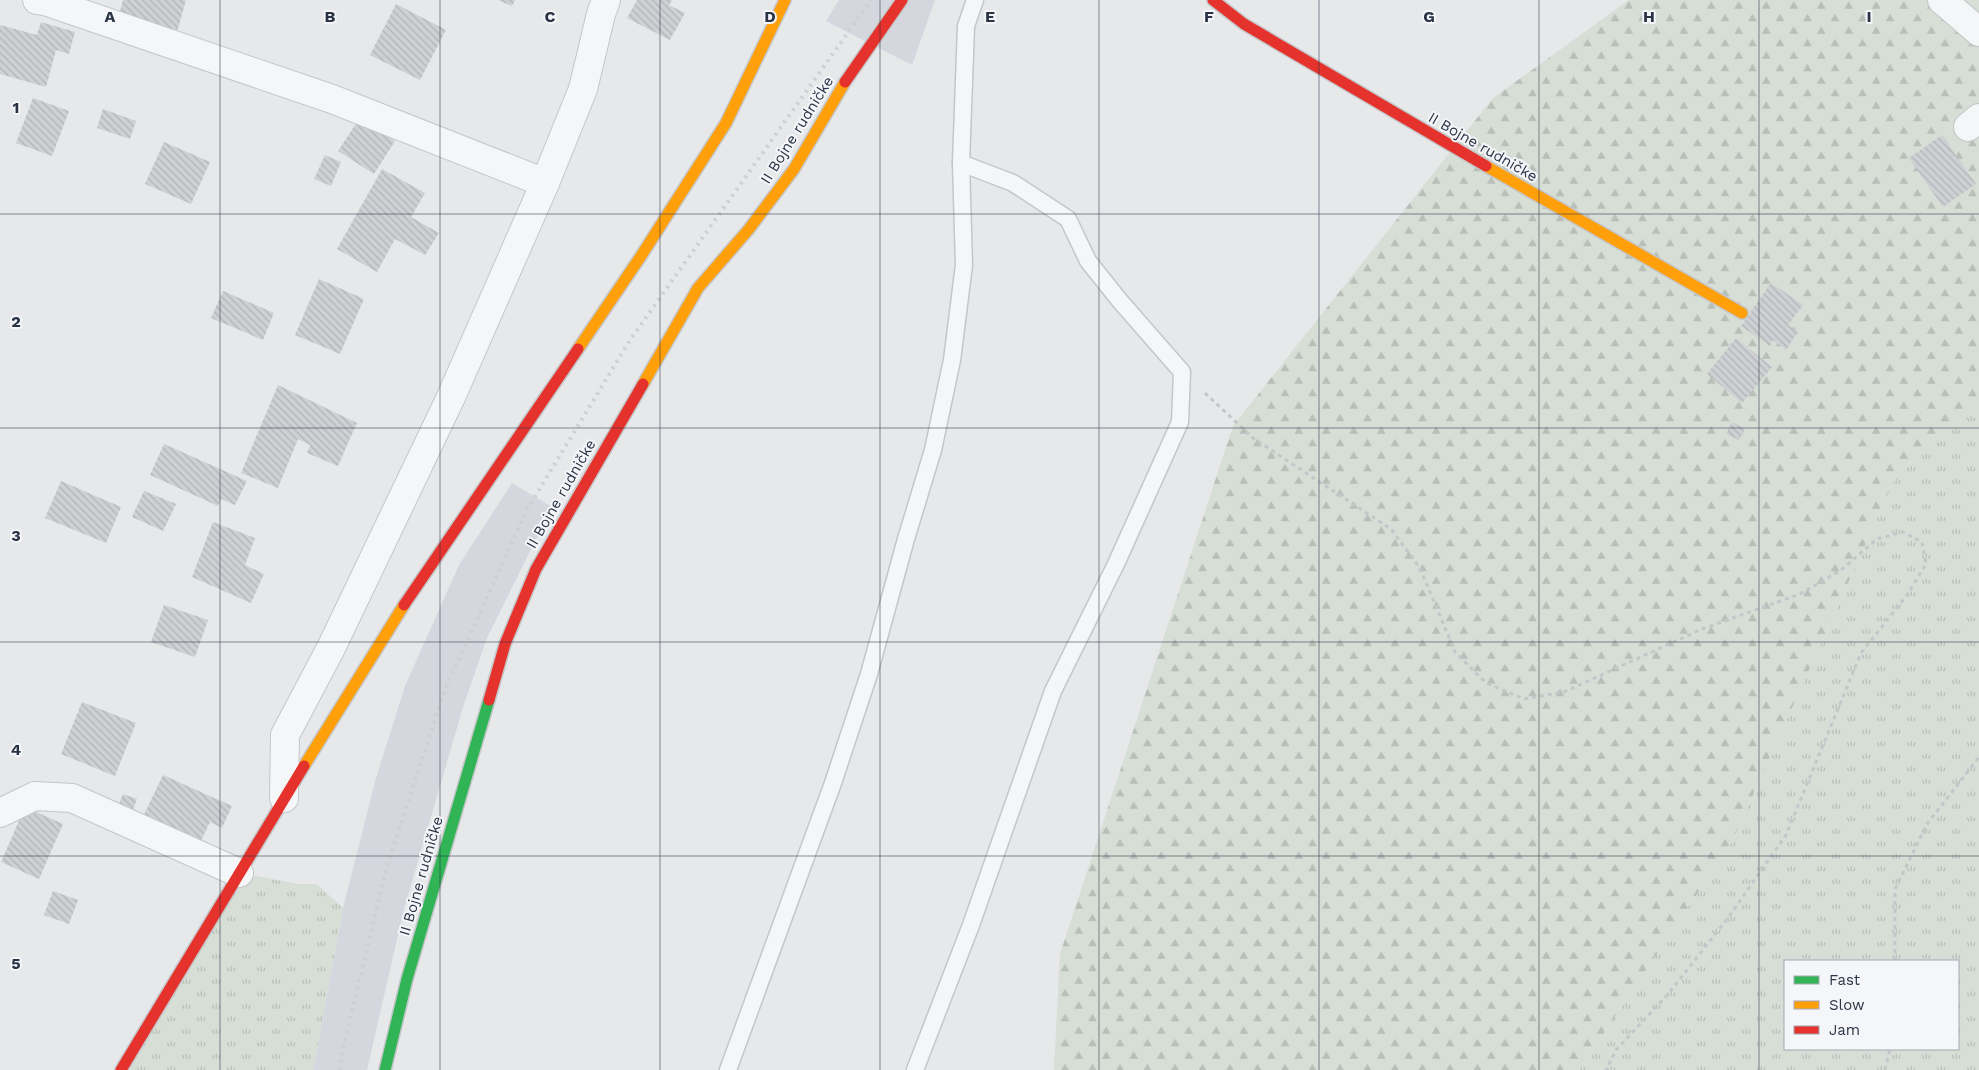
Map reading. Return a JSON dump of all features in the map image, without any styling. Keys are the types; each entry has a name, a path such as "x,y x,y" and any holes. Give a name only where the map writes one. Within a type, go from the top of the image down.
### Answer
{"street":[{"path":"37,0 45,1 332,99 545,183"},
{"path":"284,798 285,734 331,648 451,397 545,183 583,90 606,0"},
{"path":"121,1070 284,798 420,579 641,256 726,123 785,0"},
{"name":"II Bojne rudničke","path":"385,1070 407,979 505,644 536,569 698,288 749,229 794,169 851,71 902,0"},
{"name":"II Bojne rudničke","path":"1213,0 1244,24 1381,106 1742,313"},
{"path":"1942,0 1979,32"},
{"path":"0,813 36,796 72,798 239,873"}],"lane":[{"path":"728,1070 833,783 869,674 906,539 933,450 952,360 964,266 961,163 966,26 975,0"},
{"path":"915,1070 971,925 1053,691 1116,564 1180,422 1182,372 1088,261 1068,218 1013,183 961,163"}],"path":[{"path":"1182,372 1253,438 1391,529 1420,568 1455,652 1486,682 1524,699 1564,692 1702,629 1800,594 1840,570 1877,539 1903,532 1922,542 1926,564 1906,594 1861,653 1786,835 1728,918 1669,993 1616,1050 1606,1070"},
{"path":"1895,960 1895,889 1927,824 1979,757"},
{"path":"1885,1070 1890,1050"}],"shaded area":[{"path":"839,0 935,0 912,65 826,21"},
{"path":"512,483 552,507 487,638 464,704 404,909 367,1070 313,1070 343,908 376,778 405,686 459,565"}],"green space":[{"path":"1629,0 1979,0 1979,401 1896,476 1732,842 1579,1070 1054,1070 1060,954 1233,426 1493,98"},
{"path":"1979,401 1979,1070 1579,1070 1732,842 1896,476"},
{"path":"239,873 299,884 317,884 343,908 313,1070 121,1070"}],"building":[{"path":"123,0 186,0 177,32 119,15"},
{"path":"498,0 515,0 512,6"},
{"path":"637,0 672,0 669,5 685,13 670,40 627,18"},
{"path":"396,4 446,30 420,80 370,55"},
{"path":"41,22 75,32 69,54 56,50 46,87 0,74 0,25 37,35"},
{"path":"33,98 69,111 52,156 16,143"},
{"path":"103,109 136,121 130,139 97,128"},
{"path":"359,119 395,141 374,174 338,151"},
{"path":"1942,135 1976,184 1943,207 1909,158"},
{"path":"164,142 210,162 191,204 145,184"},
{"path":"325,155 341,162 331,186 314,179"},
{"path":"382,169 425,193 411,217 439,233 425,255 395,239 377,272 337,249"},
{"path":"319,279 364,299 340,354 295,335"},
{"path":"1771,283 1803,305 1788,325 1798,332 1786,350 1773,340 1770,346 1741,326"},
{"path":"223,291 274,313 263,340 211,318"},
{"path":"1736,338 1772,367 1742,403 1707,374"},
{"path":"278,385 357,423 338,466 307,453 310,445 298,439 278,488 241,473"},
{"path":"1732,422 1745,429 1739,440 1726,434"},
{"path":"164,444 247,481 235,505 221,499 218,506 150,475"},
{"path":"61,481 121,507 106,543 45,518"},
{"path":"144,491 176,504 163,531 132,517"},
{"path":"213,522 255,538 245,565 264,574 251,603 192,577"},
{"path":"164,605 208,620 195,657 151,642"},
{"path":"82,702 136,723 115,776 61,754"},
{"path":"163,775 232,806 222,828 210,822 198,847 141,821"},
{"path":"123,794 137,799 131,815 117,809"},
{"path":"25,807 63,824 39,879 1,862"},
{"path":"53,891 78,900 69,924 44,915"}],"railway":[{"path":"340,1070 343,1048 387,866 445,690 525,513 630,340 871,0"}],"traffic: fast":[{"path":"385,1070 407,979 489,700"}],"traffic: slow":[{"path":"578,349 641,256 726,123 785,0"},
{"path":"643,384 698,288 749,229 794,169 845,82"},
{"path":"1486,166 1742,313"},
{"path":"304,766 404,605"}],"traffic: jam":[{"path":"845,82 902,0"},
{"path":"1213,0 1244,24 1486,166"},
{"path":"404,605 578,349"},
{"path":"489,700 505,644 536,569 643,384"},
{"path":"121,1070 304,766"}]}
